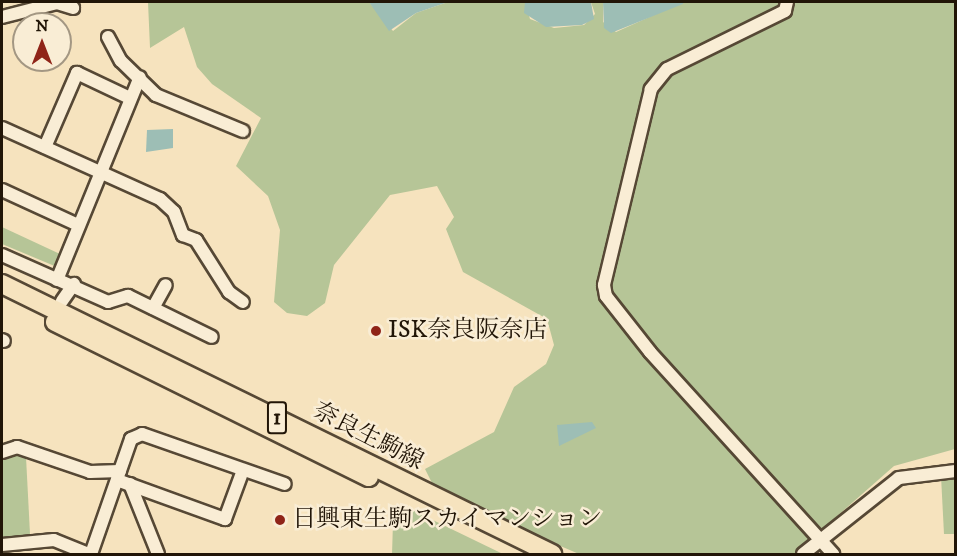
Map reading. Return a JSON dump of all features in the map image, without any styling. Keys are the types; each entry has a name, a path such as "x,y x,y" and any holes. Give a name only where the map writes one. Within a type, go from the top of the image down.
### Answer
{"main road":[{"name":"奈良生駒線","path":"2,284 551,554"},
{"name":"奈良生駒線","path":"2,297 527,555"}],"street":[{"path":"2,17 57,2 73,8"},
{"path":"787,2 785,11 667,69 651,89 604,285 606,296 650,352 833,555"},
{"path":"108,37 121,61 156,95 243,131"},
{"path":"45,147 77,73 130,98"},
{"path":"57,280 98,172 140,77"},
{"path":"2,128 160,199 174,213 183,235 196,240 229,292 243,302"},
{"path":"2,190 78,225"},
{"path":"2,255 108,302 128,296 212,337"},
{"path":"62,301 74,285"},
{"path":"153,308 166,285"},
{"path":"2,545 54,540 90,555 131,439 142,434 285,484"},
{"path":"2,453 17,447 90,472 118,476 130,484 225,519 243,470"},
{"path":"803,555 818,539 899,478 956,471"},
{"path":"130,484 158,555"}],"green space":[{"path":"148,2 369,2 393,31 416,13 448,2 525,2 530,19 554,28 584,25 595,14 591,2 603,2 603,22 616,32 683,2 955,2 955,449 894,466 794,554 579,554 437,493 425,469 494,432 514,387 546,364 554,345 547,319 463,272 446,229 454,217 437,186 390,195 334,265 325,303 307,316 287,313 274,302 280,230 268,196 236,166 261,118 212,84 197,67 184,27 150,48"},
{"path":"2,227 60,254 57,267 2,244"},
{"path":"14,454 26,457 30,534 2,539 2,459"},
{"path":"955,475 955,534 944,534 941,476"},
{"path":"410,509 503,554 392,554 393,523"}],"water":[{"path":"369,2 448,2 416,13 389,31"},
{"path":"525,2 591,2 594,19 582,25 546,27 524,13"},
{"path":"603,2 683,2 683,4 611,33 604,28"},
{"path":"173,129 173,148 146,152 147,130"},
{"path":"592,422 596,428 559,446 557,425"}],"place":[{"name":"ISK奈良阪奈店","path":"376,331"},
{"name":"日興東生駒スカイマンション","path":"280,520"}]}
